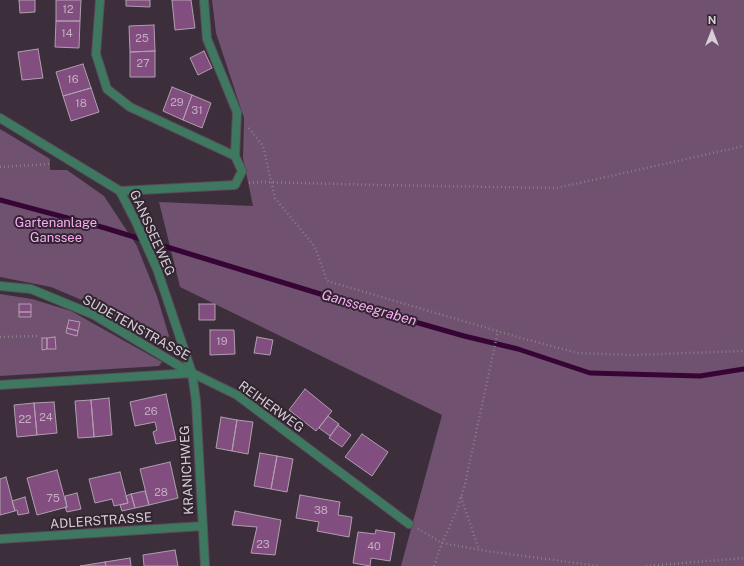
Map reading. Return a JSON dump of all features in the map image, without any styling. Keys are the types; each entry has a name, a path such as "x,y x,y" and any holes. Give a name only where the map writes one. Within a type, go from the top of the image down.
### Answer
{"street":[{"path":"100,0 96,54 107,89 130,107 235,156"},
{"path":"120,191 235,185 242,171 235,156 237,112 208,39 204,0"},
{"name":"GANSSEEWEG","path":"0,118 120,191 157,269 192,373"},
{"name":"SUDETENSTRASSE","path":"0,286 32,290 94,315 192,373"},
{"name":"REIHERWEG","path":"0,385 192,373 237,395 409,524"},
{"name":"KRANICHWEG","path":"192,373 196,401 205,566"},
{"name":"ADLERSTRASSE","path":"0,539 202,526"}],"path":[{"path":"237,112 263,146 276,198 315,247 328,281 578,353 632,355 744,351"},
{"path":"235,185 261,182 557,188 744,146"},
{"path":"0,167 50,164 71,160"},
{"path":"434,566 442,543 457,510 465,484 498,331"},
{"path":"0,337 37,336"},
{"path":"461,496 479,550"},
{"path":"409,524 442,543 479,550 599,566"},
{"path":"646,566 744,558"}],"green space":[{"path":"212,0 744,0 744,566 401,566 442,415 180,287 159,202 253,206 243,158 244,118 216,33"},
{"name":"Gartenanlage Ganssee","path":"0,129 50,159 50,170 67,170 104,196 137,246 157,296 169,336 167,341 162,344 96,306 51,287 0,277"},
{"path":"0,294 32,299 71,311 162,362 159,366 0,376"}],"building":[{"path":"19,0 35,0 35,12 20,13"},
{"path":"56,0 81,0 80,21 56,21"},
{"path":"126,0 150,0 150,7 126,6"},
{"path":"172,0 191,0 195,28 175,30"},
{"path":"56,21 80,21 79,48 55,47"},
{"path":"154,25 155,51 130,52 129,26"},
{"path":"38,49 43,78 22,80 18,52"},
{"path":"155,51 155,77 130,77 130,52"},
{"path":"204,51 212,68 198,75 190,58"},
{"path":"83,64 91,88 63,96 56,72"},
{"path":"172,87 192,95 183,120 163,111"},
{"path":"91,88 99,112 71,121 63,96"},
{"path":"192,95 211,103 202,128 183,120"},
{"path":"19,304 31,304 31,312 19,312"},
{"path":"199,304 215,304 215,320 199,320"},
{"path":"19,312 31,312 31,317 19,317"},
{"path":"69,320 80,322 78,331 67,328"},
{"path":"67,328 78,331 77,336 66,333"},
{"path":"210,330 234,330 235,354 210,355"},
{"path":"55,337 56,349 47,349 47,338"},
{"path":"257,337 273,340 270,355 254,353"},
{"path":"42,338 47,338 47,349 42,350"},
{"path":"305,389 332,411 316,431 289,410"},
{"path":"166,394 176,440 156,444 153,432 157,430 155,422 135,426 130,402"},
{"path":"109,398 112,435 94,437 91,400"},
{"path":"91,400 94,437 78,438 75,401"},
{"path":"54,402 57,433 37,435 34,403"},
{"path":"34,403 37,435 17,437 14,405"},
{"path":"328,416 339,424 330,436 319,428"},
{"path":"221,417 237,420 232,451 216,448"},
{"path":"237,420 253,422 248,454 232,451"},
{"path":"338,425 351,435 342,447 329,438"},
{"path":"362,434 388,452 372,476 345,457"},
{"path":"260,453 277,456 271,489 254,486"},
{"path":"277,456 293,459 287,492 271,489"},
{"path":"170,462 178,498 149,505 140,469"},
{"path":"57,470 67,507 37,515 27,478"},
{"path":"120,472 128,503 114,506 112,499 95,503 89,479"},
{"path":"6,477 15,511 0,515 0,479"},
{"path":"145,491 149,505 135,508 131,494"},
{"path":"77,493 81,509 67,512 65,507 67,507 65,496"},
{"path":"131,494 135,508 122,511 120,505 128,503 126,496"},
{"path":"300,495 340,502 338,515 352,517 349,537 317,531 319,522 296,518"},
{"path":"25,497 29,513 18,515 12,501"},
{"path":"235,511 281,520 275,555 251,553 257,527 232,525"},
{"path":"376,530 395,533 390,561 371,558 370,566 353,563 358,532 375,534"},
{"path":"175,550 178,566 144,566 143,555"},
{"path":"130,558 131,566 106,566 105,562"},
{"path":"105,562 106,566 80,566"}],"waterway":[{"name":"Gansseegraben","path":"0,200 105,228 366,308 464,336 518,349 590,373 700,376 744,369"}]}
